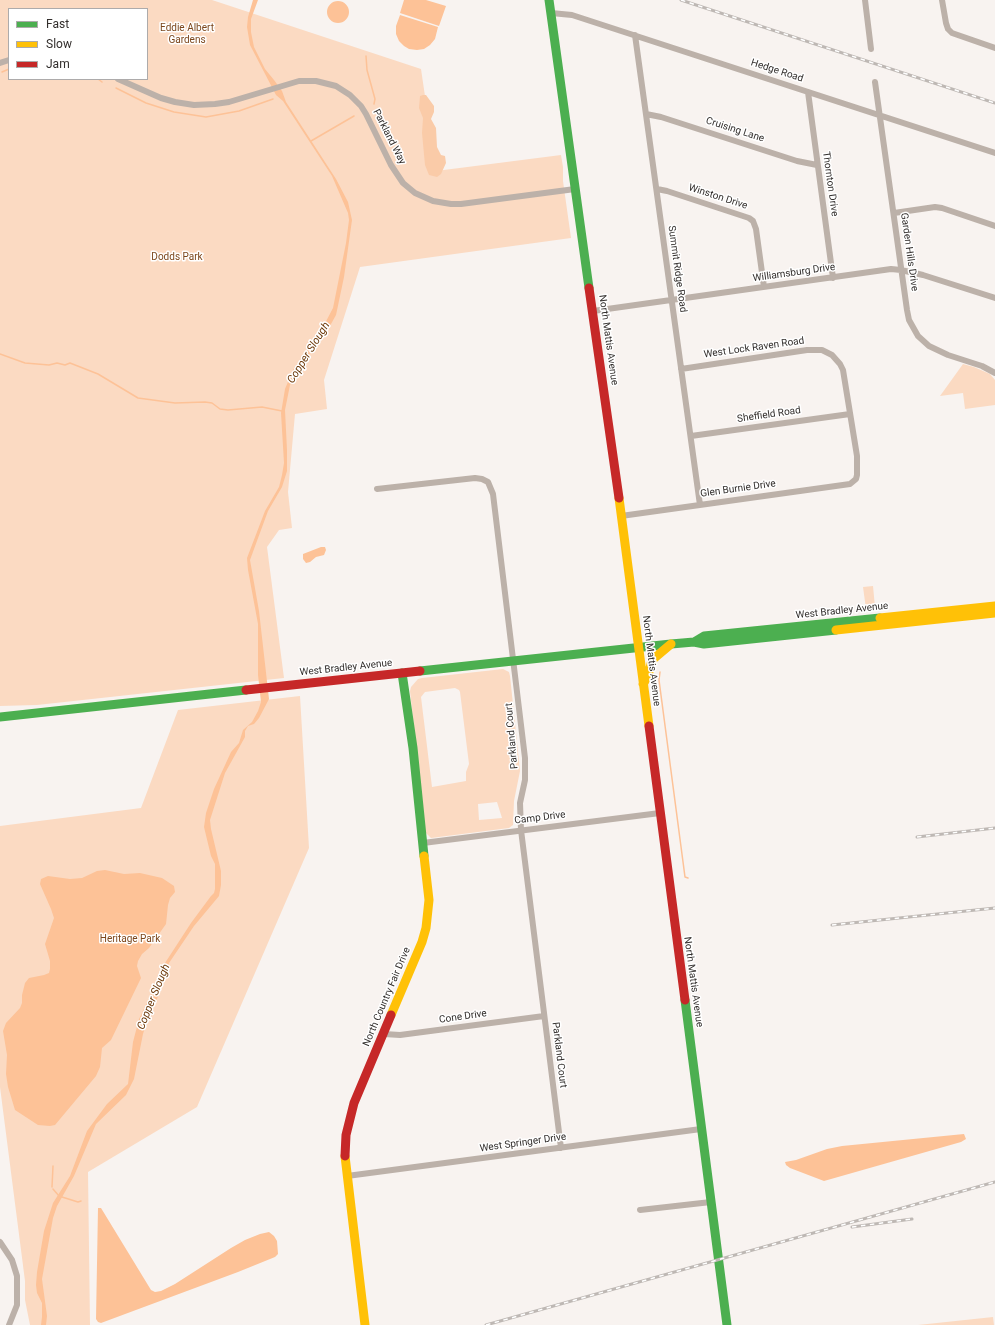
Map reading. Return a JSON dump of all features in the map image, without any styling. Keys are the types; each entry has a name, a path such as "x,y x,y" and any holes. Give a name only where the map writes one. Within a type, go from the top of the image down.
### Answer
{"main road":[{"name":"North Mattis Avenue","path":"549,0 621,516 727,1325"},
{"name":"West Bradley Avenue","path":"694,642 704,636 995,606"},
{"name":"West Bradley Avenue","path":"0,717 638,647 694,642 704,644 995,613"},
{"path":"643,684 648,676 652,660 671,644"},
{"name":"North Country Fair Drive","path":"366,1325 347,1176 345,1145 349,1119 354,1103 415,962 426,928 429,900 413,748 402,673"}],"street":[{"path":"865,0 871,49"},
{"path":"942,0 946,23 948,29 952,33 995,48"},
{"name":"Hedge Road","path":"551,13 572,15 995,153"},
{"name":"Summit Ridge Road","path":"634,36 657,190 700,504"},
{"name":"Parkland Way","path":"120,80 161,98 194,105 229,102 299,81 316,81 336,86 350,95 364,110 391,165 403,184 415,194 433,201 461,204 575,188"},
{"name":"Garden Hills Drive","path":"875,82 907,310 913,328 918,336 936,350 948,356 982,366 995,373"},
{"name":"Thornton Drive","path":"808,92 832,278"},
{"name":"Cruising Lane","path":"646,114 661,117 797,161 818,165"},
{"name":"Winston Drive","path":"657,190 667,191 749,218 753,221 756,229 764,287"},
{"path":"894,213 935,207 995,226"},
{"name":"Williamsburg Drive","path":"593,311 891,269 924,275 995,298"},
{"name":"West Lock Raven Road","path":"681,369 807,350 822,350 837,359 843,370 850,414"},
{"name":"Glen Burnie Drive","path":"621,516 850,484 858,475 857,456 850,414"},
{"name":"Sheffield Road","path":"691,436 850,414"},
{"name":"Parkland Court","path":"378,489 475,478 488,482 493,494 514,661 525,771 520,803 521,830 561,1148"},
{"name":"Camp Drive","path":"423,843 660,813"},
{"name":"Cone Drive","path":"384,1034 400,1035 544,1016"},
{"name":"West Springer Drive","path":"347,1176 701,1129"},
{"path":"640,1210 710,1202"},
{"path":"0,1242 12,1260 17,1280 16,1305 9,1325"}],"green space":[{"name":"Dodds Park","path":"0,0 212,0 421,69 436,171 561,155 571,238 360,267 324,380 327,409 295,414 288,492 292,528 279,530 267,547 284,678 37,705 0,706"},
{"path":"963,364 990,374 995,380 995,405 965,409 963,393 940,396"},
{"path":"873,586 875,607 866,609 863,587"},
{"path":"503,669 509,672 520,771 514,801 513,825 509,828 431,838 425,832 410,691 411,687 418,679","holes":["455,688 460,692 469,764 466,772 466,781 432,787 421,697 425,692","497,802 502,818 479,820 478,804"]},
{"name":"Heritage Park","path":"300,696 309,848 197,1107 88,1172 90,1325 30,1325 25,1300 25,1281 0,1087 0,826 141,808 178,710"},
{"path":"993,1317 994,1325 918,1325"}],"shaded area":[{"path":"426,95 434,106 434,112 431,119 436,128 437,147 441,155 445,156 446,163 441,174 437,177 429,175 425,165 422,133 423,118 419,108 420,96"}],"water":[{"name":"Copper Slough","path":"253,0 258,0 251,19 251,32 254,47 265,69 282,91 286,102 336,179 348,202 352,220 344,277 336,315 300,367 290,385 285,410 287,471 282,487 268,511 250,560 259,611 269,699 259,718 254,724 248,726 245,731 245,737 225,773 210,820 221,871 219,896 194,926 169,963 157,999 150,1011 143,1034 134,1079 126,1095 96,1124 74,1176 57,1206 53,1218 42,1279 47,1316 46,1325 41,1325 42,1303 37,1293 37,1272 44,1231 53,1203 70,1176 87,1131 107,1104 128,1084 133,1042 139,1019 165,963 191,923 214,893 215,864 211,856 204,827 206,813 214,789 231,752 239,743 243,730 252,722 261,702 258,675 258,624 247,558 265,511 279,487 282,475 284,463 281,413 285,389 293,370 322,329 333,308 346,243 349,220 348,213 332,176 283,101 276,95 250,45 247,27"},
{"path":"404,0 426,0 446,6 439,26 400,13"},
{"path":"338,1 346,4 349,12 346,20 338,23 330,20 327,12 330,4"},
{"path":"400,15 438,27 435,39 424,49 409,49 404,46 399,41 396,34 396,26"},
{"path":"321,547 325,547 326,550 324,555 316,557 310,562 306,563 303,559 303,554"},
{"path":"105,870 124,874 140,873 162,878 174,886 175,892 170,898 168,905 166,924 138,961 137,966 141,978 111,1040 102,1048 100,1067 96,1076 55,1125 38,1125 15,1110 8,1087 6,1074 7,1055 3,1031 6,1023 20,1008 25,983 29,978 49,973 50,969 50,961 45,944 54,918 40,884 41,879 48,876 70,879 82,878 97,871"},
{"path":"964,1134 966,1139 961,1142 824,1181 790,1168 785,1162 842,1146"},
{"path":"98,1208 101,1208 151,1290 155,1292 161,1291 175,1284 231,1248 260,1234 269,1232 274,1236 277,1241 278,1254 275,1257 238,1272 101,1323 96,1319"}],"waterway":[{"path":"366,56 367,70 375,99 374,104"},
{"path":"2,72 8,69"},
{"path":"116,88 146,103 174,112 206,117 239,111 273,99"},
{"path":"311,141 354,116"},
{"path":"0,354 25,363 49,365 57,363 65,365 70,363 98,374 138,398 175,403 205,402 212,403 220,409 228,410 262,407 282,411"},
{"path":"660,672 659,680 685,877 688,878"},
{"path":"52,1187 53,1166"},
{"path":"53,1189 59,1196"},
{"path":"62,1197 78,1202 81,1201"}],"railway":[{"path":"681,0 995,103"},
{"path":"917,837 995,828"},
{"path":"832,925 995,908"},
{"path":"486,1325 995,1182"},
{"path":"852,1227 912,1219"}],"traffic: fast":[{"path":"549,0 589,288"},
{"path":"694,642 704,636 880,618"},
{"path":"420,671 671,644 694,642 704,644 836,630"},
{"path":"402,673 413,748 424,856"},
{"path":"0,717 246,690"},
{"path":"685,1000 727,1325"}],"traffic: slow":[{"path":"619,498 649,726"},
{"path":"880,618 995,606"},
{"path":"836,630 995,613"},
{"path":"643,684 648,676 652,660 671,644"},
{"path":"391,1015 422,942 426,928 429,900 424,856"},
{"path":"345,1156 365,1325"}],"traffic: jam":[{"path":"589,288 619,498"},
{"path":"246,690 420,671"},
{"path":"649,726 685,1000"},
{"path":"345,1156 346,1135 354,1103 391,1015"}],"park label":[{"name":"Eddie Albert Gardens","path":"187,34"}]}
